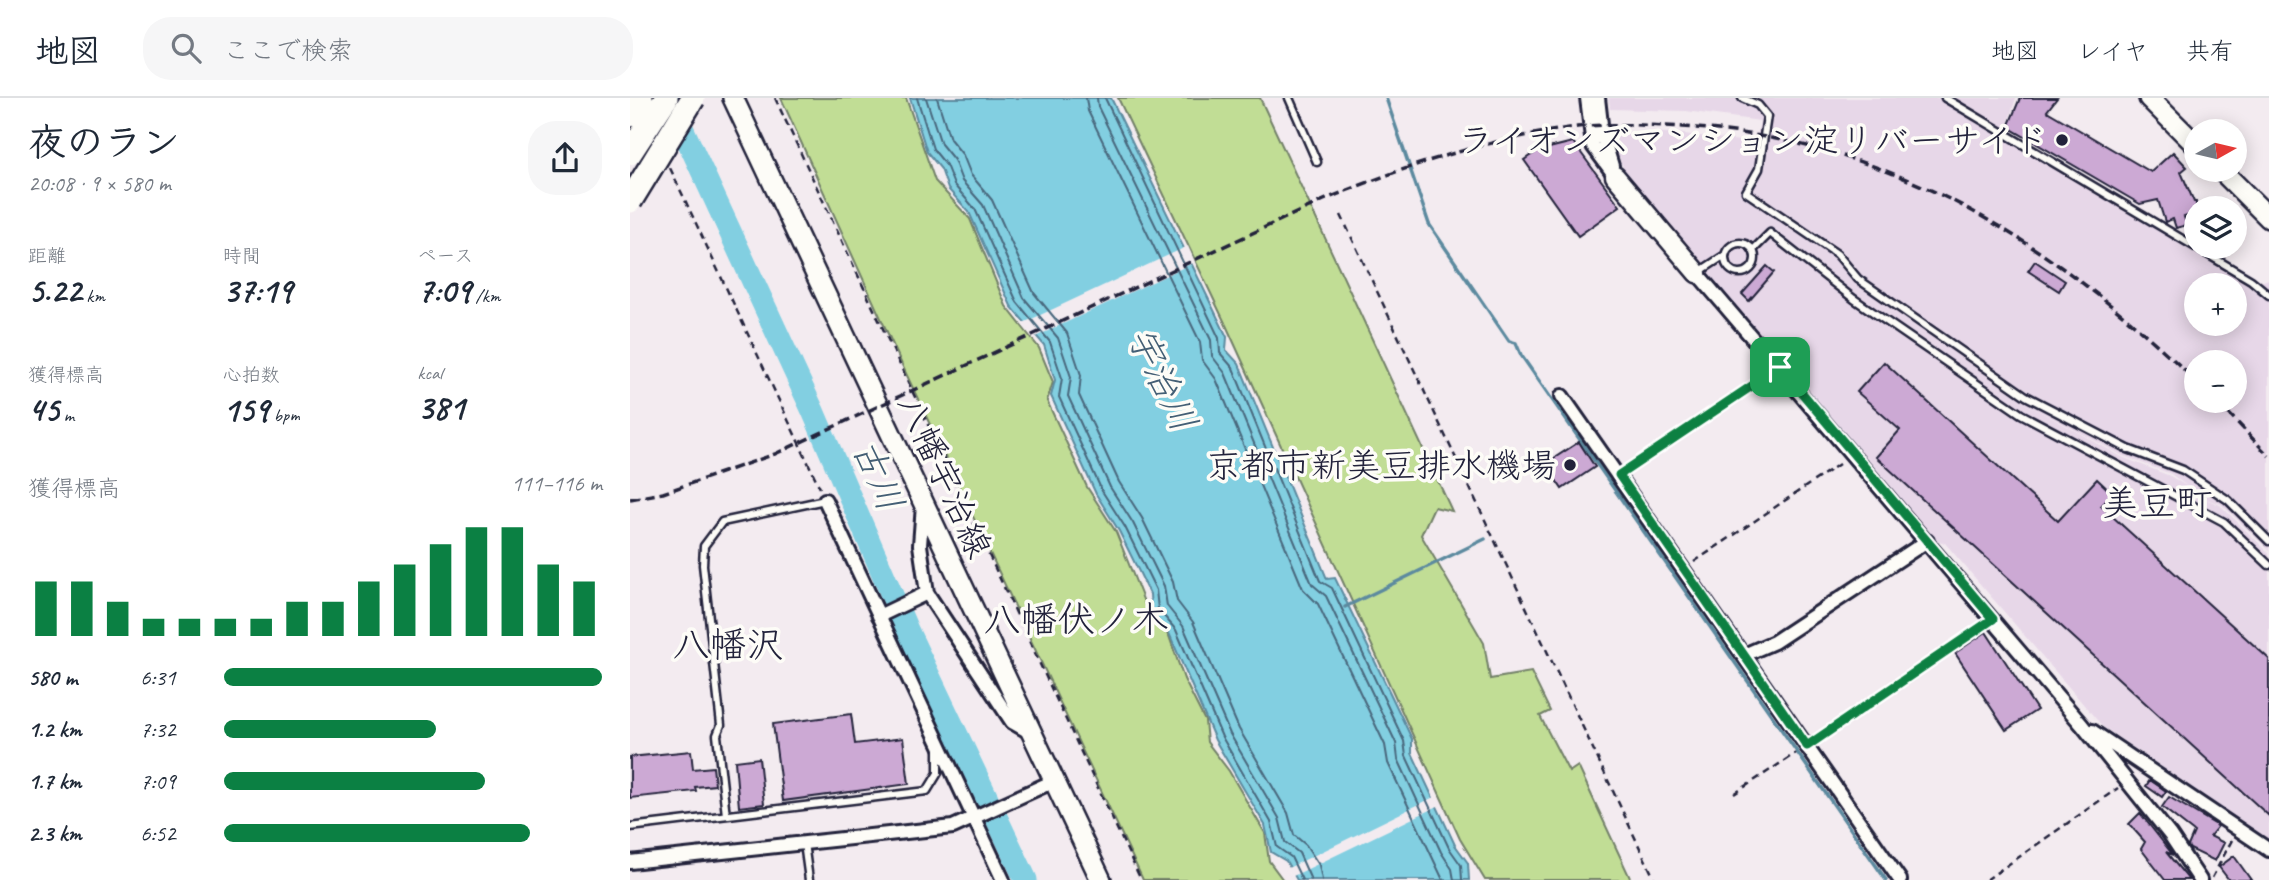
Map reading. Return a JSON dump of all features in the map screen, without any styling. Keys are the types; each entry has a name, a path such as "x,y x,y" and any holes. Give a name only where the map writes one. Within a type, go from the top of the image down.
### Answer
{"highway":[{"path":"630,115 641,98"},
{"path":"630,153 666,98"},
{"path":"630,201 693,98"}],"main road":[{"name":"八幡宇治線","path":"733,98 1101,880"},
{"path":"2149,98 2184,133"},
{"path":"2233,182 2269,218"}],"street":[{"path":"1587,98 1593,146 1615,176 2082,725 2128,781 2200,880"},
{"path":"1598,98 1602,133 1615,176"},
{"path":"1562,396 1900,880"},
{"path":"825,500 884,613 937,739 1003,880"},
{"path":"923,501 921,596 1012,722 1031,733"},
{"path":"1744,655 1774,642 1927,541"},
{"path":"884,613 921,596"},
{"path":"2082,725 2269,850"},
{"path":"630,862 953,827 1054,781"}],"lane":[{"path":"1289,98 1317,162"},
{"path":"1742,98 1758,105 1767,116 1759,169 1746,192 1837,254 1858,279 2026,396 2128,449 2183,470 2228,500 2269,541"},
{"path":"1945,98 2251,280 2269,295"},
{"path":"1753,250 1770,233 1854,299 2021,414 2224,522 2269,565"},
{"path":"1697,273 1725,255 1729,247 1737,243 1746,244 1753,250 1754,265 1742,274 1729,269 1725,255"},
{"path":"726,815 717,735 721,725 703,565 704,546 722,522 825,500"},
{"path":"630,827 928,792 938,773 937,739"},
{"path":"804,843 809,880"}],"path":[{"path":"775,98 1140,880"},
{"path":"667,161 825,500"},
{"path":"1341,215 1655,880"},
{"path":"1619,475 1780,367"},
{"path":"1683,570 1853,454"},
{"path":"1734,794 1993,619"},
{"path":"1986,880 2128,781"},
{"path":"2211,880 2233,837 2235,827"}],"shaded area":[{"path":"1609,98 2016,98 2006,129 2184,236 2184,259 2223,259 2245,273 2184,273 2184,336 2247,336 2247,274 2260,282 2269,279 2269,550 2221,504 2203,498 2220,505 2269,553 2269,841 2103,727 1945,543 1936,542 1627,179 1610,132 1676,133 1756,143 1760,121 1686,111 1610,109","holes":["2014,397 2123,456 2171,474 2188,487 2170,476 2122,457"]}],"green space":[{"path":"781,98 906,98 935,181 970,219 1006,306 1039,348 1053,382 1047,401 1087,487 1116,532 1148,612 1169,636 1184,679 1205,721 1207,742 1229,771 1265,833 1269,861 1283,880 1143,880 903,367"},
{"path":"1118,98 1260,98 1452,511 1434,507 1421,535 1484,643 1490,679 1531,672 1550,711 1540,716 1569,772 1578,766 1631,880 1485,880 1460,839 1225,323"}],"water":[{"name":"宇治川","path":"910,98 1111,98 1227,337 1226,350 1239,364 1327,579 1335,578 1412,739 1412,753 1455,845 1468,863 1469,880 1297,880 1286,861 1271,852 1265,825 1215,740 1169,633 1151,612 1150,594 1119,531 1096,494 1051,396 1055,380 1044,345 1011,306 969,212 948,189 941,169 927,152"}],"pier":[{"path":"1188,246 1195,262 1033,338 1021,324"},
{"path":"1436,796 1440,805 1291,877 1286,869"}],"building":[{"name":"ライオンズマンション淀リバーサイド","path":"2020,98 2057,98 2047,111 2151,172 2173,152 2184,164 2181,172 2191,196 2184,196 2184,226 2176,228 2173,219 2165,222 2158,200 2140,204 2008,127"},
{"path":"1573,142 1620,206 1578,236 1524,160 1537,151"},
{"path":"2035,261 2065,281 2059,291 2028,271"},
{"path":"1767,266 1774,272 1749,301 1742,294"},
{"path":"1884,362 2058,521 2097,479 2113,494 2101,506 2269,659 2269,816 1876,457 1900,430 1857,392"},
{"name":"京都市新美豆排水機場","path":"1579,442 1595,467 1562,489 1545,464"},
{"path":"1986,632 2037,710 2006,730 1955,653"},
{"path":"851,714 855,744 903,738 909,784 783,801 773,724"},
{"path":"691,751 693,769 713,767 715,785 695,787 696,791 630,798 630,757"},
{"path":"759,758 764,804 739,807 735,761"},
{"path":"2150,780 2166,791 2162,797 2146,786"},
{"path":"2169,797 2218,826 2210,836 2224,843 2215,861 2190,849 2188,846 2194,832 2162,807"},
{"path":"2140,813 2189,880 2165,880 2141,849 2145,842 2129,824"},
{"path":"2234,856 2251,880 2229,880 2219,867"}],"waterway":[{"path":"1386,98 1429,224 1509,341 1516,343 1521,355 1886,880"},
{"name":"古川","path":"672,106 813,411 908,632 1026,880"},
{"path":"1345,607 1485,539"}],"railway":[{"path":"630,499 663,493 775,454 1355,187 1480,146 1577,127 1683,127 1759,136 1831,152 1898,176 1963,206 2024,242 2083,284 2184,370"},
{"path":"2228,413 2269,456"}],"place":[{"name":"ライオンズマンション淀リバーサイド","path":"2062,140"},
{"name":"京都市新美豆排水機場","path":"1570,465"}],"district":[{"name":"美豆町","path":"2157,502"},
{"name":"八幡伏ノ木","path":"1076,619"},
{"name":"八幡沢","path":"728,644"}],"route":[{"path":"1780,367 1993,619 1807,746 1619,475 1780,367"}]}
